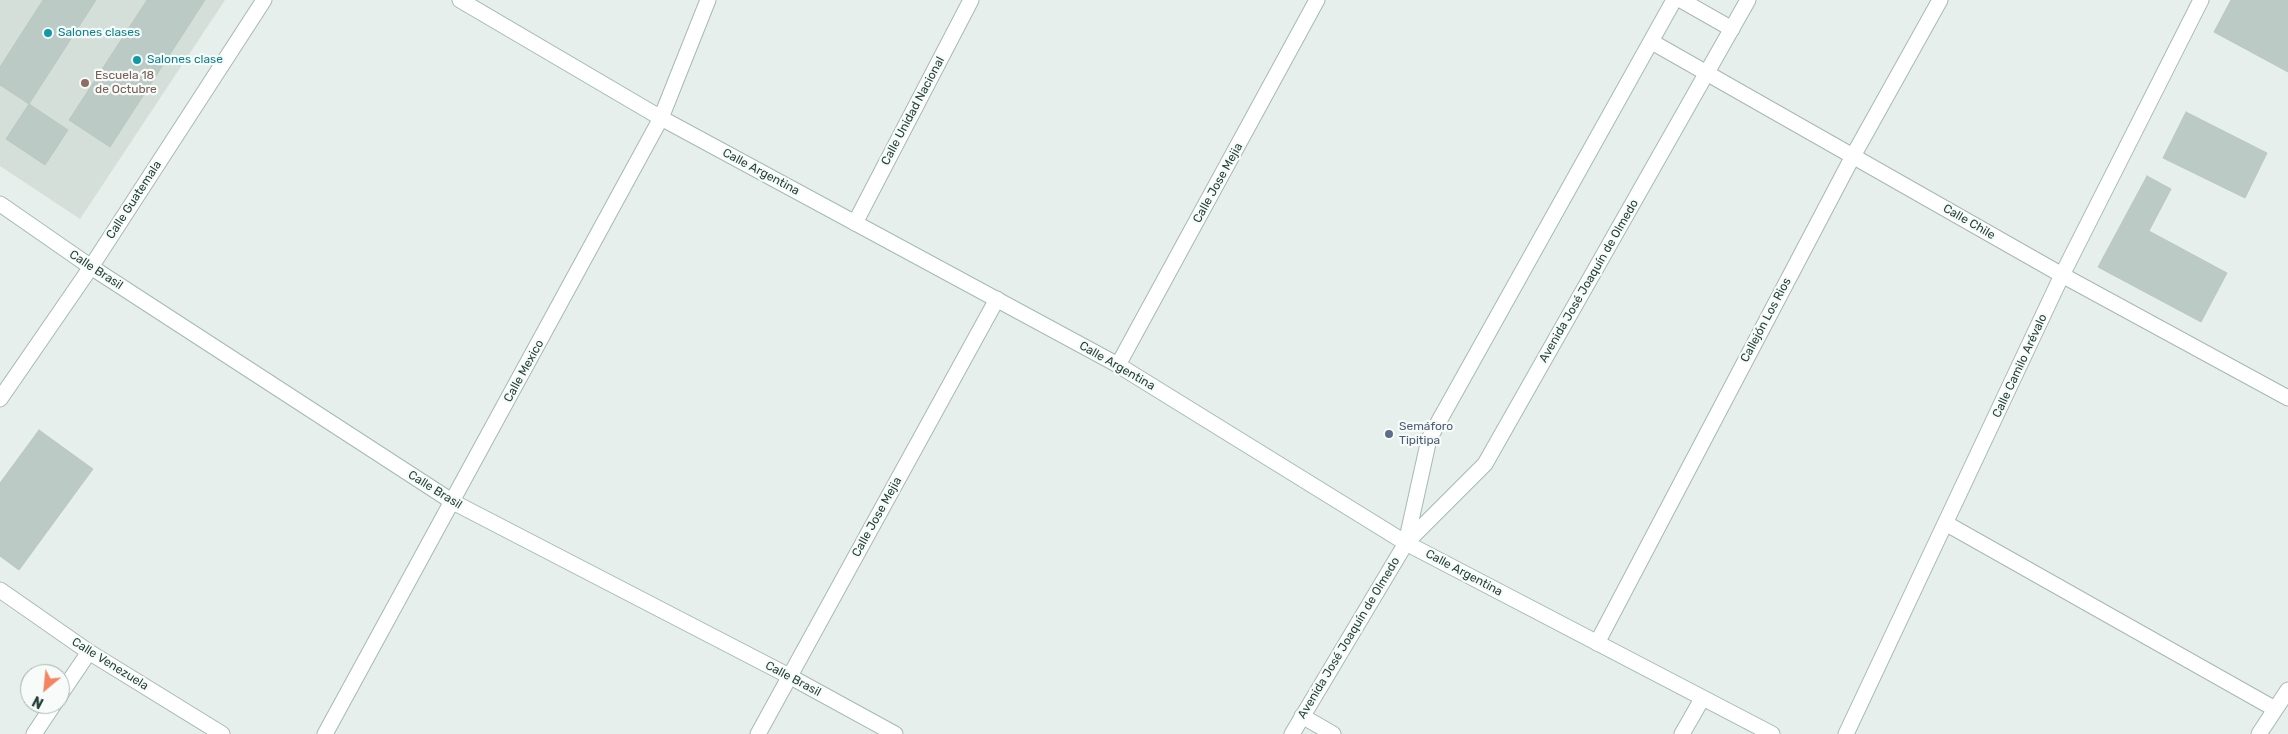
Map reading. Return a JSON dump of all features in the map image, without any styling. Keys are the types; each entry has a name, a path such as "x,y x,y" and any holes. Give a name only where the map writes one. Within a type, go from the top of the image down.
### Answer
{"street":[{"name":"Calle Guatemala","path":"0,399 91,267 264,0"},
{"name":"Calle Argentina","path":"460,0 661,118 1118,365 1406,543 1772,734"},
{"name":"Calle Mexico","path":"325,734 661,118 708,0"},
{"name":"Calle Unidad Nacional","path":"855,223 972,0"},
{"name":"Calle Jose Mejia","path":"1118,365 1317,0"},
{"name":"Avenida José Joaquín de Olmedo","path":"1406,543 1429,439 1674,0"},
{"path":"1681,0 1732,29"},
{"name":"Avenida José Joaquín de Olmedo","path":"1292,734 1406,543 1485,464 1748,0"},
{"name":"Callejón Los Rios","path":"1597,643 1852,156 1940,0"},
{"name":"Calle Camilo Arévalo","path":"1846,734 1947,524 2062,275 2200,0"},
{"name":"Calle Chile","path":"1652,42 2062,275 2288,398"},
{"name":"Calle Brasil","path":"0,204 91,267 452,502 790,676 895,734"},
{"name":"Calle Jose Mejia","path":"758,734 997,299"},
{"path":"1947,524 2275,709"},
{"name":"Calle Venezuela","path":"0,590 89,652 222,734"},
{"path":"70,680 89,652"},
{"path":"2259,734 2288,690"},
{"path":"1682,734 1702,699"},
{"path":"34,734 47,714"},
{"path":"1302,716 1333,734"}],"shaded area":[{"name":"Escuela 18 de Octubre","path":"0,0 225,0 80,219 0,166"}],"building":[{"name":"Salones clases","path":"43,0 96,0 29,104 0,85 0,67"},
{"name":"Salones clase","path":"147,0 205,0 110,147 69,120"},
{"path":"2231,0 2288,0 2288,72 2214,32"},
{"path":"29,104 68,130 45,165 6,139"},
{"path":"2186,112 2267,153 2245,198 2163,158"},
{"path":"2147,176 2171,189 2149,231 2227,273 2201,322 2098,267"},
{"path":"39,430 93,469 19,570 0,556 0,483"}],"place":[{"name":"Salones clases","path":"48,33"},
{"name":"Salones clase","path":"137,60"},
{"name":"Escuela 18 de Octubre","path":"85,83"},
{"name":"Semáforo Tipitipa","path":"1389,434"}]}
